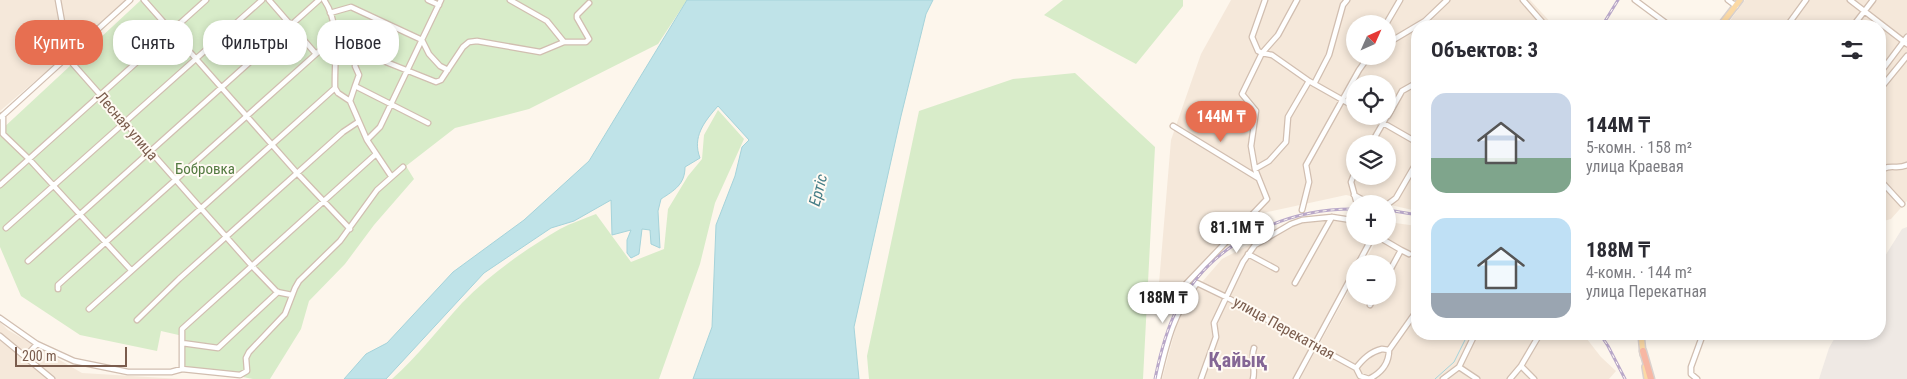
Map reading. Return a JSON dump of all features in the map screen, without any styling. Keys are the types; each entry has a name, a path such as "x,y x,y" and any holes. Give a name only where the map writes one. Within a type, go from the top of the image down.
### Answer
{"highway":[{"path":"1643,351 1651,379"}],"main road":[{"path":"1725,20 1740,0"},
{"path":"1642,340 1647,379"}],"street":[{"name":"Лесная улица","path":"58,0 62,20"},
{"path":"103,24 130,0"},
{"path":"144,0 161,20"},
{"path":"183,20 206,0"},
{"path":"6,228 262,0"},
{"path":"269,0 285,20"},
{"path":"297,20 319,0"},
{"path":"324,0 329,8 331,20"},
{"path":"367,140 380,128 440,2 428,0"},
{"path":"510,0 547,21 564,42"},
{"path":"1265,0 1252,37 1258,51 1272,55 1311,83 1346,102"},
{"path":"1177,301 1184,286 1267,199 1255,169 1251,146 1256,111 1255,107 1242,94 1262,53 1278,35 1297,0"},
{"path":"1255,169 1269,161 1286,142 1288,117 1329,55 1343,5 1347,0"},
{"path":"1391,15 1400,0"},
{"path":"1426,20 1447,0"},
{"path":"1523,0 1540,20"},
{"path":"1635,0 1662,20"},
{"path":"1728,0 1736,6"},
{"path":"1791,20 1806,0"},
{"path":"1850,0 1877,20"},
{"path":"1858,20 1873,0"},
{"path":"350,101 359,75 355,66 357,52 436,82 441,80 468,42 477,41 540,52 564,42 586,42 589,39 577,18 579,12 589,3"},
{"path":"330,13 351,7 422,40 429,54 440,66 448,70"},
{"path":"1886,26 1906,41 1886,66"},
{"path":"1396,38 1411,29"},
{"path":"58,289 58,285 316,54 307,44"},
{"path":"193,56 297,174 350,229"},
{"path":"1886,82 1907,56"},
{"path":"57,65 1,117 1,131 131,270"},
{"name":"Лесная улица","path":"74,65 200,209 278,292"},
{"path":"0,184 132,65"},
{"path":"28,261 247,65"},
{"path":"335,65 335,88 338,94 350,101 367,140 391,176"},
{"path":"1302,210 1309,182 1306,165 1363,65"},
{"path":"355,86 391,106 428,123"},
{"path":"1396,101 1402,91 1411,86"},
{"path":"88,309 335,88"},
{"path":"137,320 179,278 343,132 358,122"},
{"path":"1387,125 1411,138"},
{"path":"1174,126 1258,178"},
{"path":"182,369 182,328 376,154"},
{"path":"1886,166 1900,168 1907,165"},
{"path":"0,318 37,344 74,361 128,372 171,372 182,369 240,375 247,370 246,358 249,352 282,318 299,281 350,229 374,195 391,176 403,167"},
{"path":"1396,198 1411,172"},
{"path":"1352,185 1354,195"},
{"path":"1886,187 1902,204"},
{"path":"1201,379 1216,337 1214,322 1248,254 1258,242 1292,224 1314,218 1332,217 1346,219"},
{"path":"1295,284 1332,217"},
{"path":"1392,245 1409,254"},
{"path":"1396,259 1401,250"},
{"path":"1248,254 1276,269"},
{"name":"улица Перекатная","path":"1158,379 1166,344 1177,314 1197,283 1356,368 1357,373 1363,378 1369,379 1374,377 1387,363 1389,350"},
{"path":"1296,379 1346,287"},
{"path":"182,343 218,348 278,292 292,295"},
{"path":"1356,368 1368,355 1376,351 1389,350 1411,319"},
{"path":"0,336 52,379"},
{"path":"1443,379 1459,368 1472,340"},
{"path":"1510,379 1521,366 1536,340"},
{"path":"1697,379 1691,374 1691,367 1701,340"},
{"path":"25,357 37,344"},
{"path":"1253,379 1254,368 1251,355 1254,348"},
{"path":"1521,366 1534,379"},
{"path":"1459,368 1476,379"}],"shaded area":[{"path":"0,0 127,0 103,23 103,20 15,20 15,65 54,65 0,111"},
{"path":"1231,0 1530,0 1548,20 1411,20 1411,210 1396,206 1396,195 1346,195 1254,215 1173,308 1166,313 1157,307 1171,140 1201,54"},
{"path":"1745,0 1907,0 1907,201 1891,219 1886,220 1886,20 1730,20"},
{"path":"1343,217 1346,218 1346,245 1365,245 1360,255 1346,255 1346,281 1294,379 1162,379 1176,327 1189,297 1222,259 1296,220"},
{"path":"1396,223 1411,225 1411,340 1588,340 1601,357 1616,371 1609,379 1300,379 1346,295 1346,305 1396,305 1396,255 1368,255 1374,245 1396,245"},
{"path":"1907,227 1907,379 1819,379 1834,340 1886,340 1886,254 1902,229"},
{"path":"0,322 8,330 82,373 181,379 0,379"}],"green space":[{"name":"Бобровка","path":"141,0 687,0 658,44 529,109 455,128 406,166 414,179 374,225 345,264 309,301 301,329 270,379 253,379 182,368 183,336 161,331 157,351 80,335 21,296 0,247 0,131 71,65 103,65 103,35 113,26 113,65 193,65 193,20 119,20"},
{"path":"1063,0 1183,0 1183,6 1136,64 1044,15"},
{"path":"1075,73 1155,147 1143,379 869,379 867,356 919,111 1013,79"},
{"path":"718,110 744,139 715,203 700,264 659,379 392,379 420,351 462,303 484,282 521,254 564,227 596,214 631,262 664,249 668,209 688,176 702,159 704,135"}],"water":[{"name":"Ертіс","path":"687,0 933,0 926,14 901,116 854,327 859,379 693,379 712,327 716,225 735,176 742,147 749,140 718,106 704,124 698,137 697,143 700,158 685,167 685,173 681,182 661,199 658,211 660,248 651,244 650,230 642,229 639,254 631,258 627,253 627,240 631,230 612,235 611,200 574,221 551,228 484,273 386,379 344,379 366,354 387,343 453,272 524,220 589,161"}],"waterway":[{"path":"1435,379 1454,362 1465,340"}],"railway":[{"path":"1606,20 1618,0"},
{"path":"1155,379 1164,342 1178,307 1192,284 1210,265 1230,248 1253,234 1277,223 1302,215 1329,210 1346,209"},
{"path":"1396,211 1411,214"},
{"path":"1604,340 1625,379"}],"district":[{"name":"Қайық","path":"1238,360"}]}
